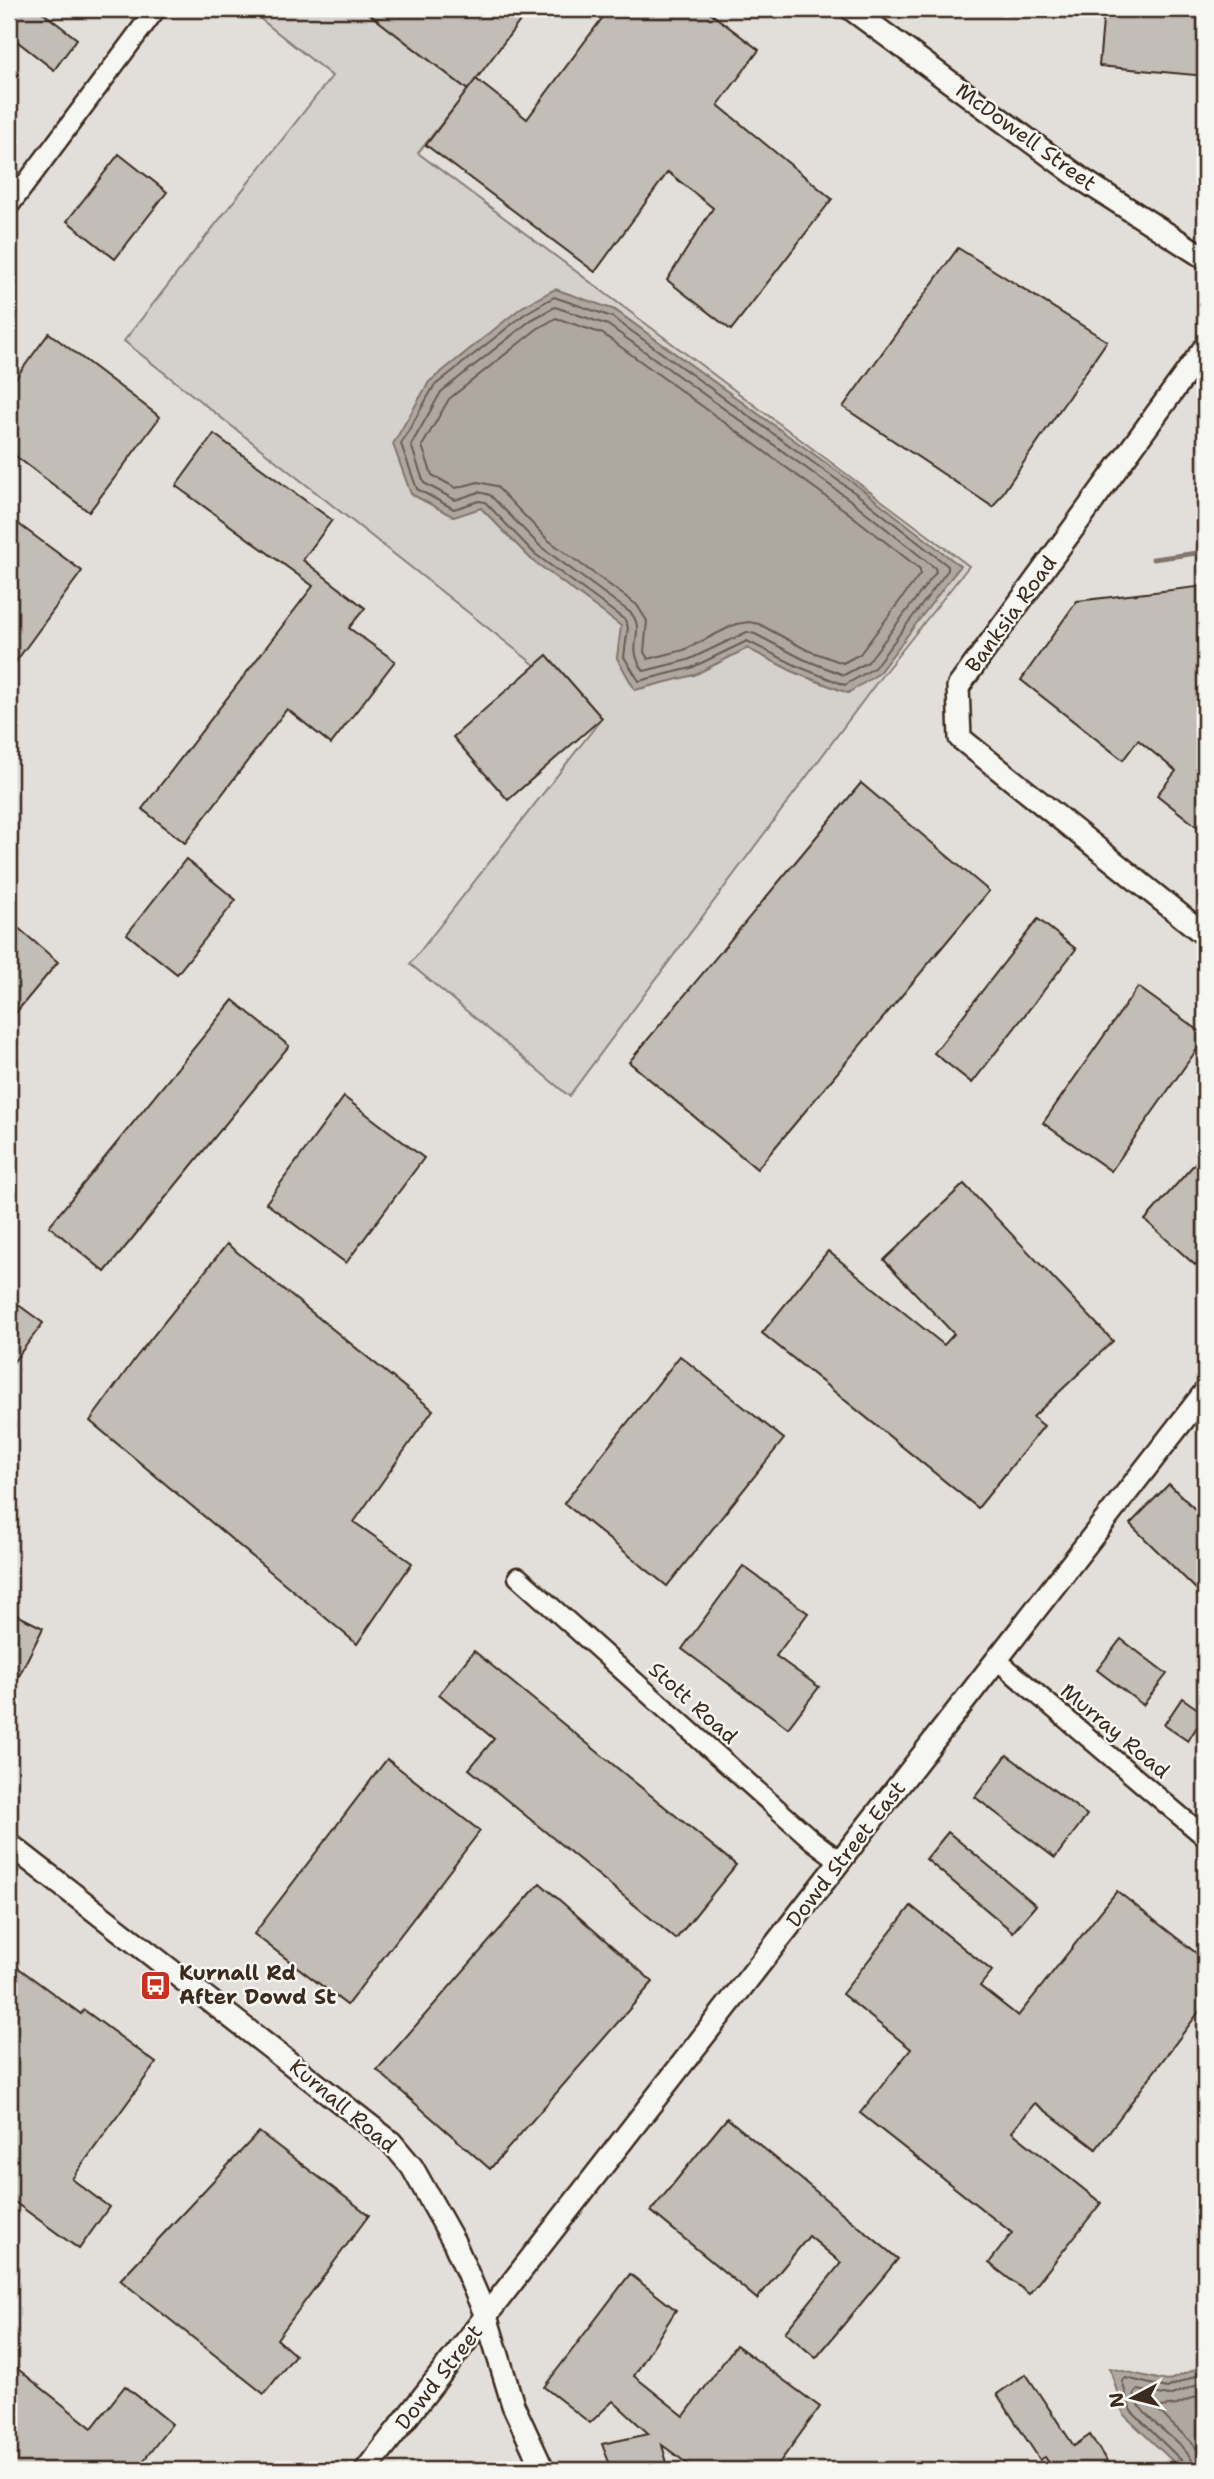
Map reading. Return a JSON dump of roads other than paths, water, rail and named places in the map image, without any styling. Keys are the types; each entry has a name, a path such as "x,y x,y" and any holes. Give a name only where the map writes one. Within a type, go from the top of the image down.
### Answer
{"street":[{"path":"9,206 156,9"},
{"name":"McDowell Street","path":"851,9 1083,180 1205,258"},
{"name":"Banksia Road","path":"1205,347 958,687 960,738 1205,935"},
{"name":"Dowd Street East","path":"486,2316 1205,1392"},
{"name":"Stott Road","path":"518,1577 812,1840 840,1861"},
{"name":"Murray Road","path":"996,1659 1205,1838"},
{"name":"Kurnall Road","path":"9,1844 391,2142 412,2167 454,2242 486,2316 513,2405 543,2470"},
{"name":"Dowd Street","path":"366,2470 486,2316"}],"water":[{"path":"555,289 615,310 863,490 960,566 878,674 848,693 796,673 747,648 694,675 635,690 617,658 621,626 531,559 481,508 454,517 411,494 393,444 429,382 522,307"},
{"path":"1205,2365 1205,2470 1182,2470 1124,2415 1110,2368 1167,2381"}],"waterway":[{"path":"1153,559 1205,552"}],"place":[{"name":"Kurnall Rd After Dowd St","path":"156,1985"}]}
